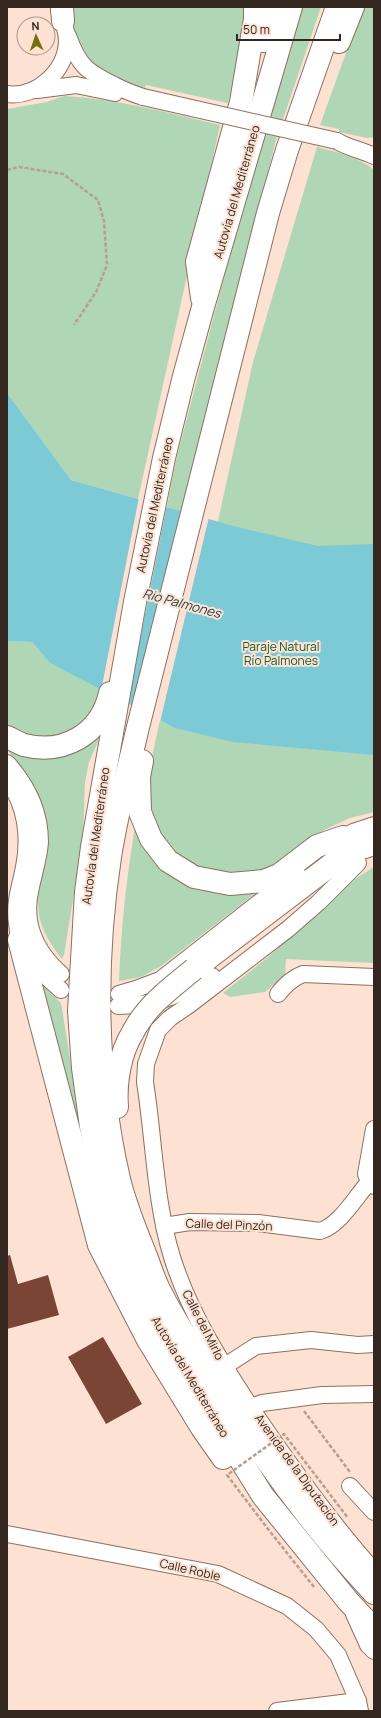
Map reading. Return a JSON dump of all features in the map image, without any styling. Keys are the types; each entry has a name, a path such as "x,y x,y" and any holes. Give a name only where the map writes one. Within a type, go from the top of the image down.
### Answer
{"highway":[{"path":"203,307 197,262 241,102 255,19 255,7"},
{"path":"232,210 231,177 272,7"},
{"name":"Autovía del Mediterráneo","path":"291,7 182,380 164,458 135,602 121,637 108,702 107,722 86,892 79,1011 83,1068 91,1127 103,1186 119,1239 140,1289 164,1337 263,1496 348,1601 374,1629"},
{"name":"Autovía del Mediterráneo","path":"337,7 287,150 268,213 205,467 138,727 119,809 110,858 103,923 100,1028 102,1075 107,1114 120,1180 138,1238 161,1295 245,1429 306,1513 350,1568 374,1593"},
{"path":"287,150 322,83 354,7"},
{"path":"7,737 23,745 45,747 67,744 107,722"},
{"path":"138,727 144,747 139,777 140,812 151,839 168,861 194,877 230,884 264,881 279,874 317,846 343,837"},
{"path":"120,1180 126,1162 119,1128 116,1097 118,1074 123,1053 133,1032 149,1008 194,969 336,861 349,852 374,844"},
{"path":"19,940 99,1245 148,1340 202,1428 243,1486 263,1496"}],"street":[{"path":"32,91 50,79 57,71 65,52 61,16"},
{"path":"61,16 72,48 88,71 123,91 143,97 337,141 344,145 365,151 374,156"},
{"path":"7,94 76,85 114,93 123,91"},
{"path":"337,141 346,139 374,144"},
{"path":"7,763 17,773 31,798 39,827 39,856 30,888 29,917 33,937 48,962 61,974"},
{"path":"7,780 17,795 21,807 25,822 27,846 16,906 19,940 33,963 61,990"},
{"path":"374,825 343,837 160,980 136,990 119,1000 132,1006 160,1001 177,996 202,983 215,975 358,863 374,855"},
{"name":"Calle del Mirlo","path":"358,863 319,902 288,929 170,1018 158,1030 146,1064 144,1082 164,1226 172,1258 184,1290 225,1366 256,1346 311,1340 358,1345 374,1344"},
{"path":"278,994 295,977 303,974 374,977"},
{"path":"371,1184 366,1174 374,1129"},
{"name":"Calle del Pinzón","path":"164,1226 190,1222 258,1223 320,1231 329,1228 336,1223 371,1184"},
{"name":"Avenida de la Diputación","path":"225,1366 281,1452 318,1502 374,1571"},
{"path":"251,1407 262,1403 322,1395 374,1394"},
{"path":"350,1486 374,1512"},
{"name":"Calle Roble","path":"7,1534 218,1574 287,1606 316,1629 338,1656 359,1706"},
{"path":"348,1601 368,1645 374,1651"},
{"path":"277,1711 359,1706"}],"path":[{"path":"7,170 19,168 64,174 98,200 104,221 106,265 96,292 74,325"},
{"path":"297,1398 301,1408 351,1473 350,1486"},
{"path":"314,1587 227,1475 284,1434 348,1518"}],"green space":[{"path":"70,7 248,7 228,103 146,85 145,88 113,78 101,71 83,52 73,25"},
{"path":"301,7 321,7 276,140 181,512 167,507 176,460 243,205"},
{"path":"365,7 374,7 374,137 367,138 339,132 339,129 320,125 347,50"},
{"path":"64,96 123,103 220,125 138,499 71,480 7,393 7,109 47,102"},
{"name":"Paraje Natural Río Palmones","path":"317,147 355,158 374,170 374,812 350,818 324,830 290,859 264,872 240,876 195,869 164,846 147,806 150,766 160,720 167,724 218,521 253,362"},
{"path":"7,641 32,642 50,663 102,689 94,716 69,736 31,739 7,727"},
{"path":"101,735 89,762 85,782 83,837 64,955 62,959 47,937 40,918 38,907 38,896 48,837 47,827 34,792 22,770 9,752 34,757 96,739"},
{"path":"137,816 184,881 203,890 232,893 260,890 161,966 141,977 119,981 125,898"},
{"path":"374,867 374,963 286,959 285,975 265,992 230,997 223,993 267,958 355,879"},
{"path":"38,979 61,1003 85,1151"}],"water":[{"name":"Rio Palmones","path":"7,393 71,480 237,527 318,546 374,544 374,755 233,742 175,728 50,663 32,642 7,641"}],"pier":[{"path":"139,497 167,505 127,705 101,691"},
{"path":"181,509 209,517 160,722 132,707"}],"building":[{"path":"10,1255 18,1284 48,1275 59,1315 7,1329 7,1256"},
{"path":"103,1337 142,1404 106,1424 68,1357"}]}
